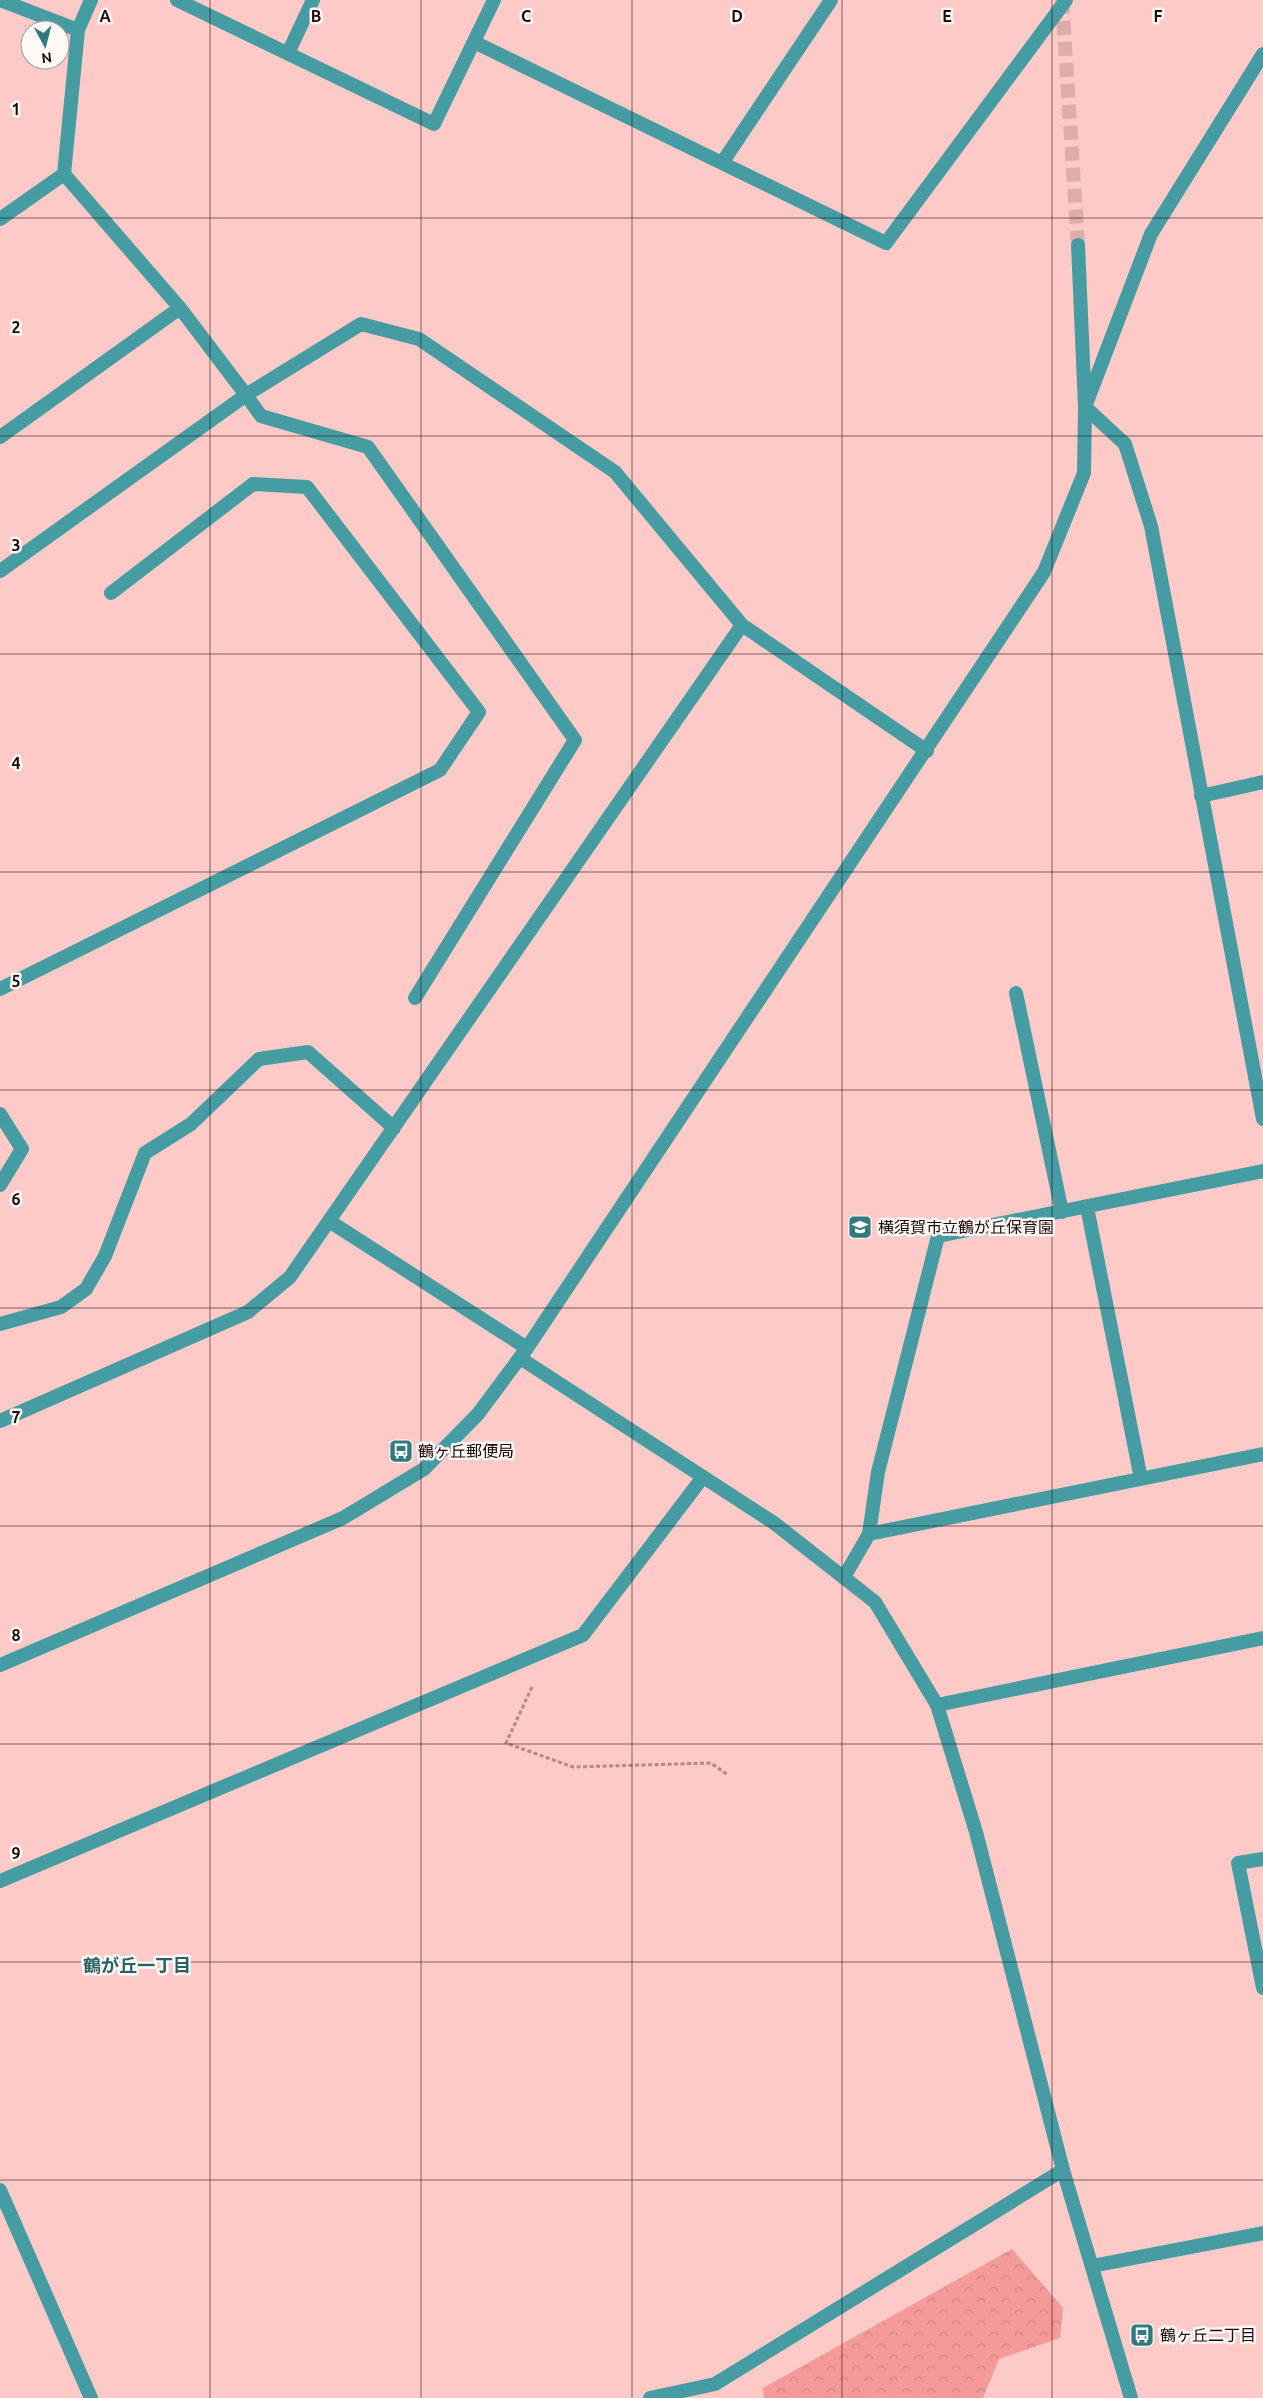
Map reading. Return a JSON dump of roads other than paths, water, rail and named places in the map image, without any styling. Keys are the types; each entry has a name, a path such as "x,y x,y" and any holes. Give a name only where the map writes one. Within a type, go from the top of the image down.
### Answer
{"street":[{"path":"0,0 78,30"},
{"path":"91,0 78,30 64,174 180,308 262,416 368,447 575,740 415,998"},
{"path":"177,0 434,124 494,0"},
{"path":"288,53 313,0"},
{"path":"722,163 831,0"},
{"path":"474,42 886,243 1066,0"},
{"path":"1085,407 1150,234 1263,54"},
{"path":"0,219 64,174"},
{"path":"0,1666 343,1518 424,1469 478,1414 524,1353 927,751 1044,572 1084,473 1085,407 1078,244"},
{"path":"0,437 180,308"},
{"path":"0,572 246,395 361,324 419,339 616,472 742,624 927,751"},
{"path":"1085,407 1125,444 1151,526 1263,1119"},
{"path":"0,990 440,770 479,712 307,487 253,484 112,593"},
{"path":"0,1421 248,1312 290,1276 742,624"},
{"path":"1201,796 1263,782"},
{"path":"1016,992 1062,1212"},
{"path":"0,1324 61,1307 86,1289 105,1256 144,1152 191,1124 259,1059 308,1052 394,1128"},
{"path":"0,1114 22,1149 0,1185"},
{"path":"844,1578 869,1534 878,1472 938,1236 1263,1170"},
{"path":"1087,1207 1142,1479"},
{"path":"329,1221 703,1477 774,1523 875,1602 936,1706 976,1832 1063,2170 1131,2398"},
{"path":"869,1534 1263,1454"},
{"path":"0,1881 583,1635 703,1477"},
{"path":"936,1706 1263,1638"},
{"path":"1263,1859 1238,1863 1263,1988"},
{"path":"650,2398 715,2384 1063,2170"},
{"path":"0,2190 91,2398"},
{"path":"1092,2266 1263,2233"}],"tunnel":[{"path":"1062,0 1078,245"}],"place":[{"name":"横須賀市立鶴が丘保育園","path":"860,1227"},
{"name":"鶴ヶ丘郵便局","path":"401,1451"},
{"name":"鶴ヶ丘二丁目","path":"1142,2335"}],"district":[{"name":"鶴が丘一丁目","path":"137,1966"}]}
